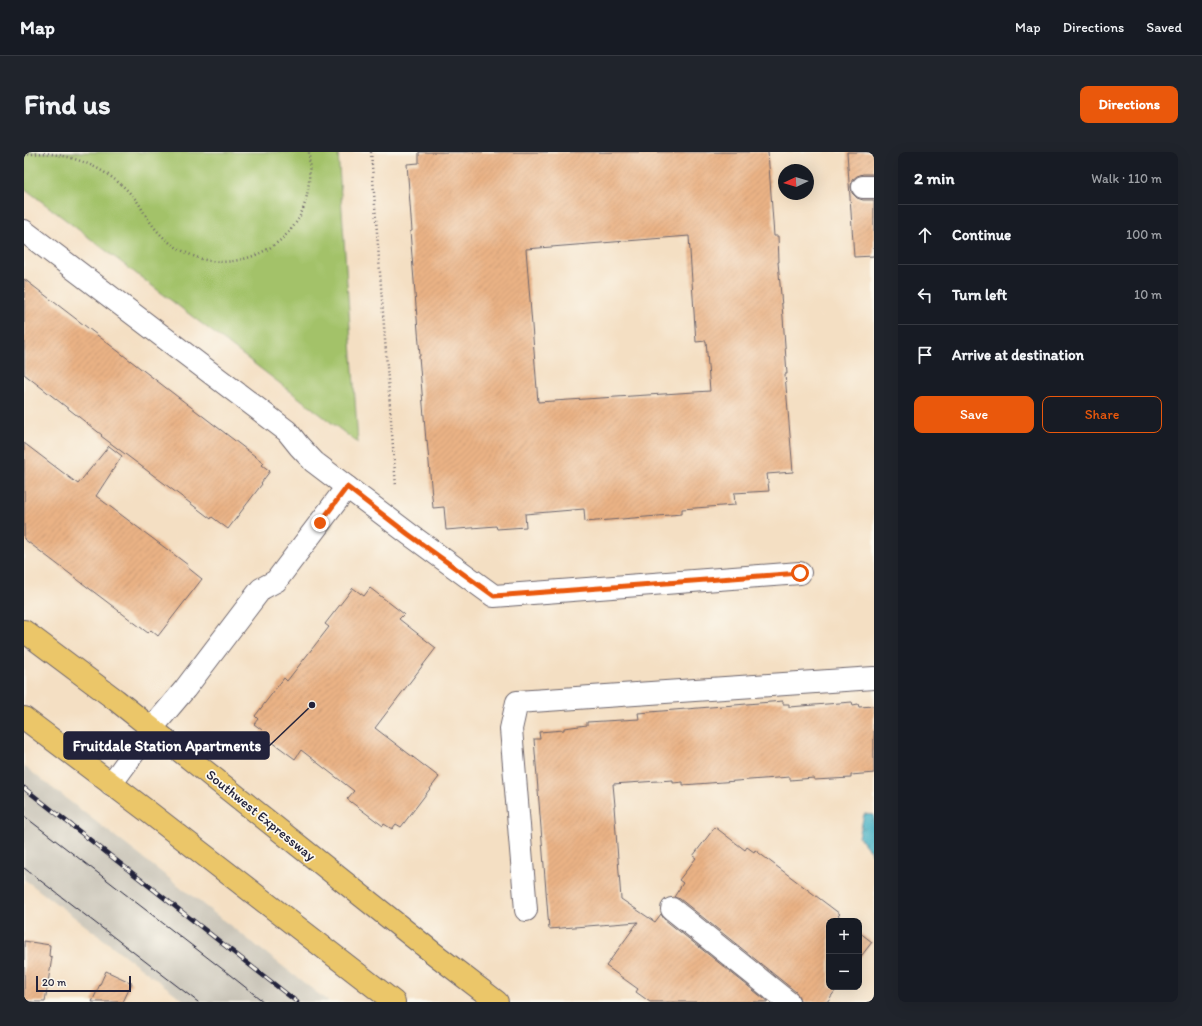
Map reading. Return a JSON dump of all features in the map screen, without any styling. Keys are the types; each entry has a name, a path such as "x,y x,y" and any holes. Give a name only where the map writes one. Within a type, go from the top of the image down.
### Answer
{"main road":[{"name":"Southwest Expressway","path":"24,631 152,728 432,952 497,1002"},
{"path":"24,718 394,1002"}],"lane":[{"path":"24,232 287,431 314,462 408,534 494,596 800,573"},
{"path":"111,784 152,728 188,685 260,588 276,581 347,487"},
{"path":"526,910 511,729 517,702 874,678"},
{"path":"672,909 788,1002"}],"path":[{"path":"24,155 50,153 70,157 88,163 106,173 123,186 137,202 159,234 174,246 190,255 208,260 227,262 245,259 263,252 279,241 292,227 302,210 308,192 310,173 308,152"},
{"path":"371,152 396,487"}],"shaded area":[{"path":"24,766 329,1002 186,1002 24,879"}],"green space":[{"path":"24,152 338,152 358,443 24,188"}],"water":[{"path":"864,814 874,815 873,855 859,837"}],"building":[{"path":"419,152 768,152 774,236 778,236 778,262 787,374 785,374 793,472 767,474 769,491 734,493 735,505 682,509 682,514 585,522 584,509 525,514 526,527 497,529 496,526 446,530 444,507 433,508 419,356 407,164 419,163","holes":["689,236 696,342 706,341 710,391 538,402 526,249"]},
{"path":"847,152 874,152 874,174 863,174 857,176 852,180 851,187 852,193 857,198 863,200 874,200 874,256 854,257"},
{"path":"24,279 264,463 262,465 270,471 228,529 212,517 211,519 101,436 102,435 24,374"},
{"path":"24,443 78,484 109,446 122,456 96,496 188,565 187,567 202,579 158,636 151,630 148,633 24,539"},
{"path":"353,588 364,596 370,588 404,614 399,619 436,648 375,728 439,777 401,827 396,824 392,829 384,824 383,826 347,799 354,791 301,750 295,759 260,733 262,730 254,724 258,719 255,716 284,678 287,681 329,627 325,624"},
{"path":"783,701 783,704 789,704 789,707 852,702 853,705 858,704 859,707 874,706 874,773 851,775 851,778 814,780 814,778 790,780 790,777 683,785 683,782 673,783 673,780 613,784 621,899 655,922 661,914 664,919 768,1002 650,1002 636,992 638,989 606,966 638,922 549,929 534,739 540,739 539,732 564,730 564,728 587,725 587,722 639,719 638,713"},
{"path":"715,827 745,850 747,847 754,852 755,850 840,914 838,916 840,918 826,918 826,990 836,990 827,1002 800,1002 796,992 680,899 674,897 683,883 679,880 696,858 693,856"},
{"path":"862,934 872,942 862,955"},
{"path":"24,941 50,945 49,956 52,957 45,1002 24,1002"},
{"path":"106,971 132,983 123,1002 92,1002"}],"tram line":[{"path":"24,816 264,1002"},
{"path":"24,868 198,1002"}],"railway":[{"path":"24,788 297,1002"}],"place":[{"name":"Fruitdale Station Apartments","path":"312,705"}],"route":[{"path":"320,523 347,487 408,534 494,596 800,573"}]}
